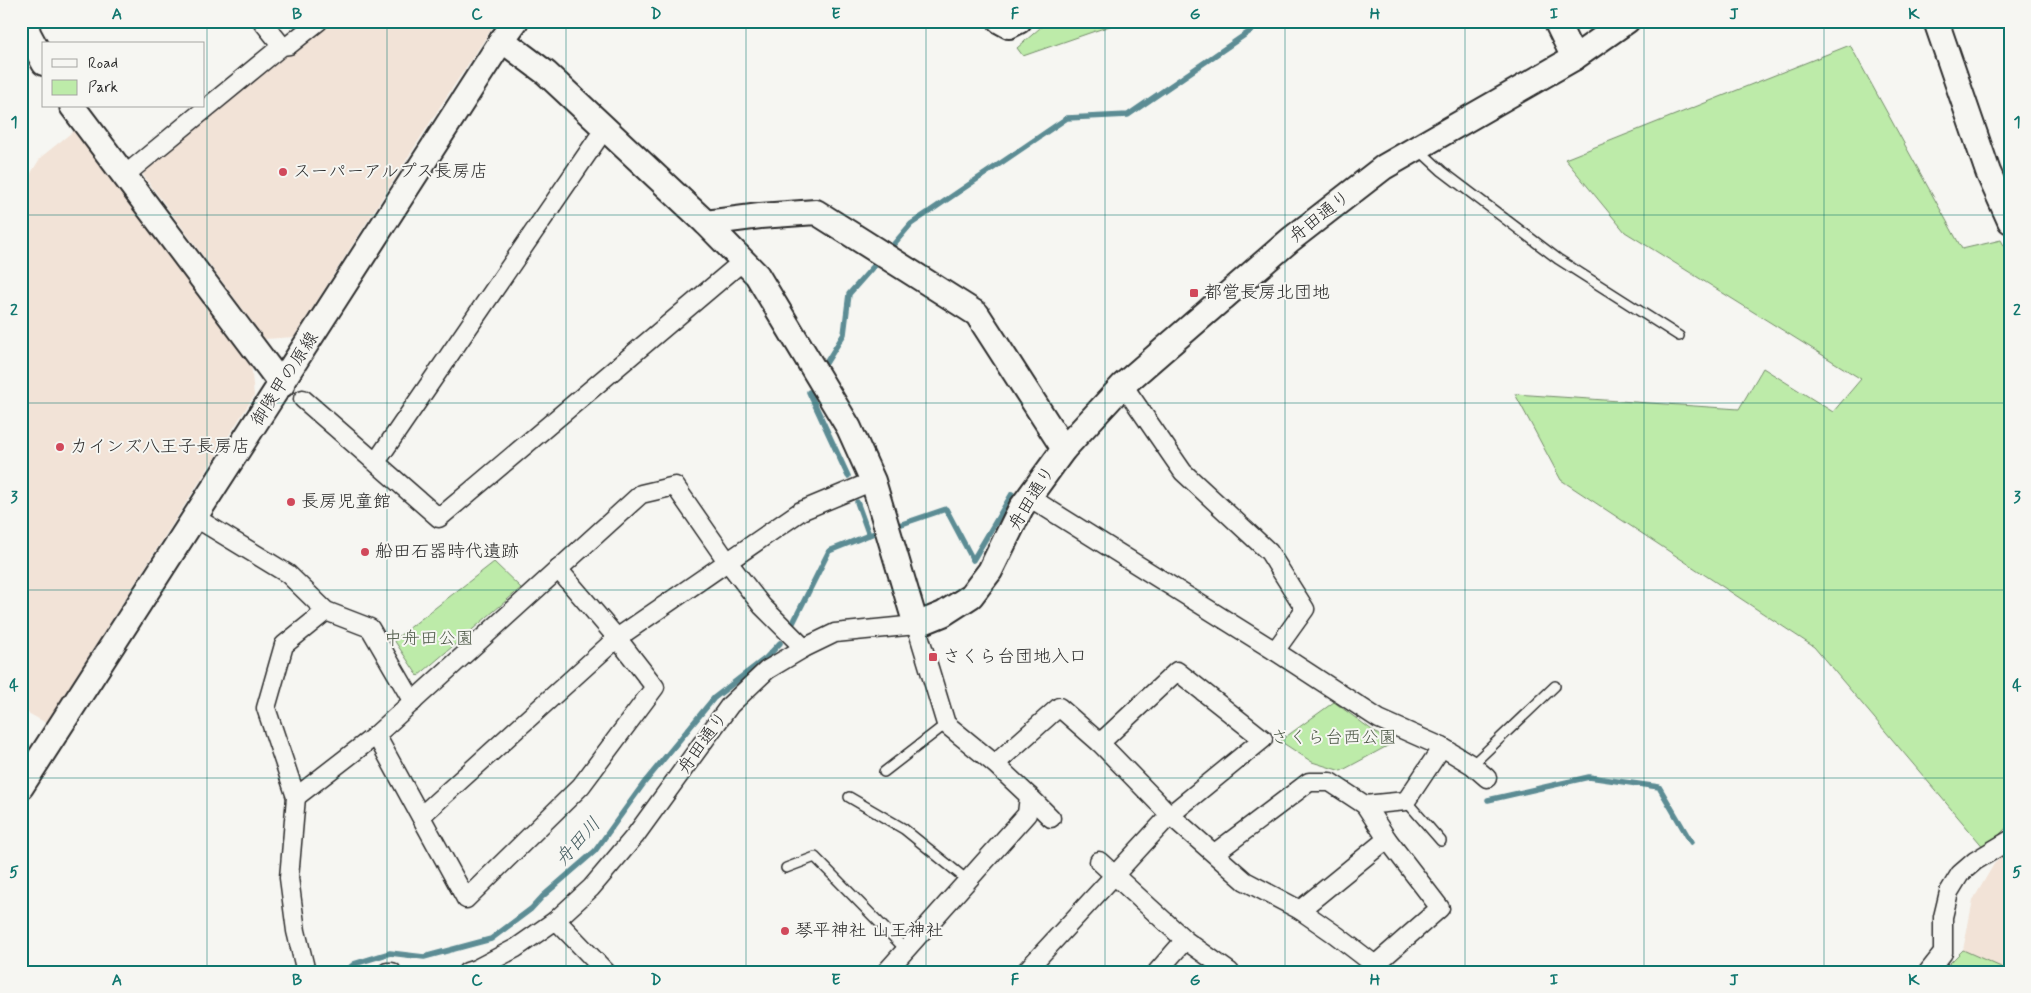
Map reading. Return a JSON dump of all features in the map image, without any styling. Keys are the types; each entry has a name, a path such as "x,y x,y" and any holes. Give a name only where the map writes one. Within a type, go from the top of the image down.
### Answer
{"street":[{"path":"26,21 28,33 42,59"},
{"path":"262,21 282,46"},
{"path":"124,175 282,46 289,45 319,21"},
{"name":"御陵甲の原線","path":"21,787 516,21"},
{"path":"1000,21 1009,26 1019,21"},
{"path":"1556,21 1574,58"},
{"name":"舟田通り","path":"466,972 476,969 516,948 556,920 591,888 619,856 730,705 767,670 804,648 835,633 916,625 943,614 971,596 990,571 1021,508 1064,449 1123,385 1290,240 1384,167 1574,58 1628,21"},
{"path":"1936,21 1988,172 2010,221"},
{"path":"502,40 546,73 706,223 757,275 849,428 873,481 946,724 994,764 1051,818"},
{"path":"74,108 282,385"},
{"path":"376,462 605,128"},
{"path":"706,223 760,216 816,212 874,248 977,314 1064,449"},
{"path":"303,399 439,518 743,260"},
{"path":"1123,385 1183,472 1269,552 1305,609 1275,651"},
{"path":"421,816 617,638 802,511 873,481"},
{"path":"296,797 376,735 641,494 675,486 727,561 762,606 804,648"},
{"path":"1029,497 1380,719 1442,747 1472,765 1486,778"},
{"path":"196,518 288,574 326,611 370,628 413,702"},
{"path":"376,735 466,899 581,786 655,687 617,638 558,570"},
{"path":"306,972 296,931 289,878 296,797 266,708 284,645 326,611"},
{"path":"1025,972 1170,815 1263,740 1177,671 1100,743"},
{"path":"994,764 1059,707 1100,743 1170,815 1246,881 1300,910 1375,965 1440,908 1387,840 1365,805 1330,782 1309,782 1215,853"},
{"path":"1365,805 1406,801 1442,747"},
{"path":"886,972 1027,814 1029,796"},
{"path":"1300,910 1387,840"},
{"path":"1928,972 1943,953 1944,917 1949,892 1960,874 1976,861 2010,840"},
{"path":"1099,861 1185,940 1230,972"},
{"path":"556,920 606,972"},
{"path":"1157,972 1185,940"},
{"path":"387,972 392,972"}],"lane":[{"path":"1417,148 1442,171 1558,259 1679,336"},
{"path":"1472,765 1555,686"},
{"path":"884,772 946,724"},
{"path":"849,797 904,829 968,880"},
{"path":"1406,801 1441,841"},
{"path":"786,868 815,857 905,949"}],"shaded area":[{"name":"スーパーアルプス長房店","path":"323,21 497,21 447,96 294,337 265,339 143,175 150,160"},
{"path":"76,129 251,363 254,396 46,723 21,709 21,189 41,157"},
{"path":"2010,849 2010,971 1963,950 1973,900 1994,864"}],"green space":[{"path":"1048,21 1124,21 1023,56 1017,48"},
{"path":"1850,45 1962,249 2001,240 2010,256 2010,824 1985,849 1814,647 1561,480 1515,394 1739,409 1763,368 1833,412 1861,379 1625,232 1565,159"},
{"name":"中舟田公園","path":"494,562 521,588 418,676 394,640"},
{"name":"さくら台西公園","path":"1334,702 1391,744 1341,771 1312,762 1280,741"},
{"path":"1963,950 2010,971 2010,972 1941,972"}],"waterway":[{"path":"887,252 911,224 1067,118 1128,115 1265,21"},
{"path":"823,368 844,334 849,294 880,259"},
{"path":"809,392 848,476"},
{"path":"893,527 946,509 973,560 1012,494"},
{"path":"792,625 829,551 869,535 857,502"},
{"path":"869,535 881,531"},
{"name":"舟田川","path":"345,972 354,964 390,953 424,957 491,939 531,909 543,896 595,851 644,783 714,698 766,658 780,643"},
{"path":"1488,800 1589,777 1659,787 1691,842"}],"place":[{"name":"スーパーアルプス長房店","path":"283,172"},
{"name":"都営長房北団地","path":"1194,293"},
{"name":"カインズ八王子長房店","path":"60,447"},
{"name":"長房児童館","path":"291,502"},
{"name":"船田石器時代遺跡","path":"365,552"},
{"name":"さくら台団地入口","path":"933,657"},
{"name":"琴平神社 山王神社","path":"785,931"}]}
